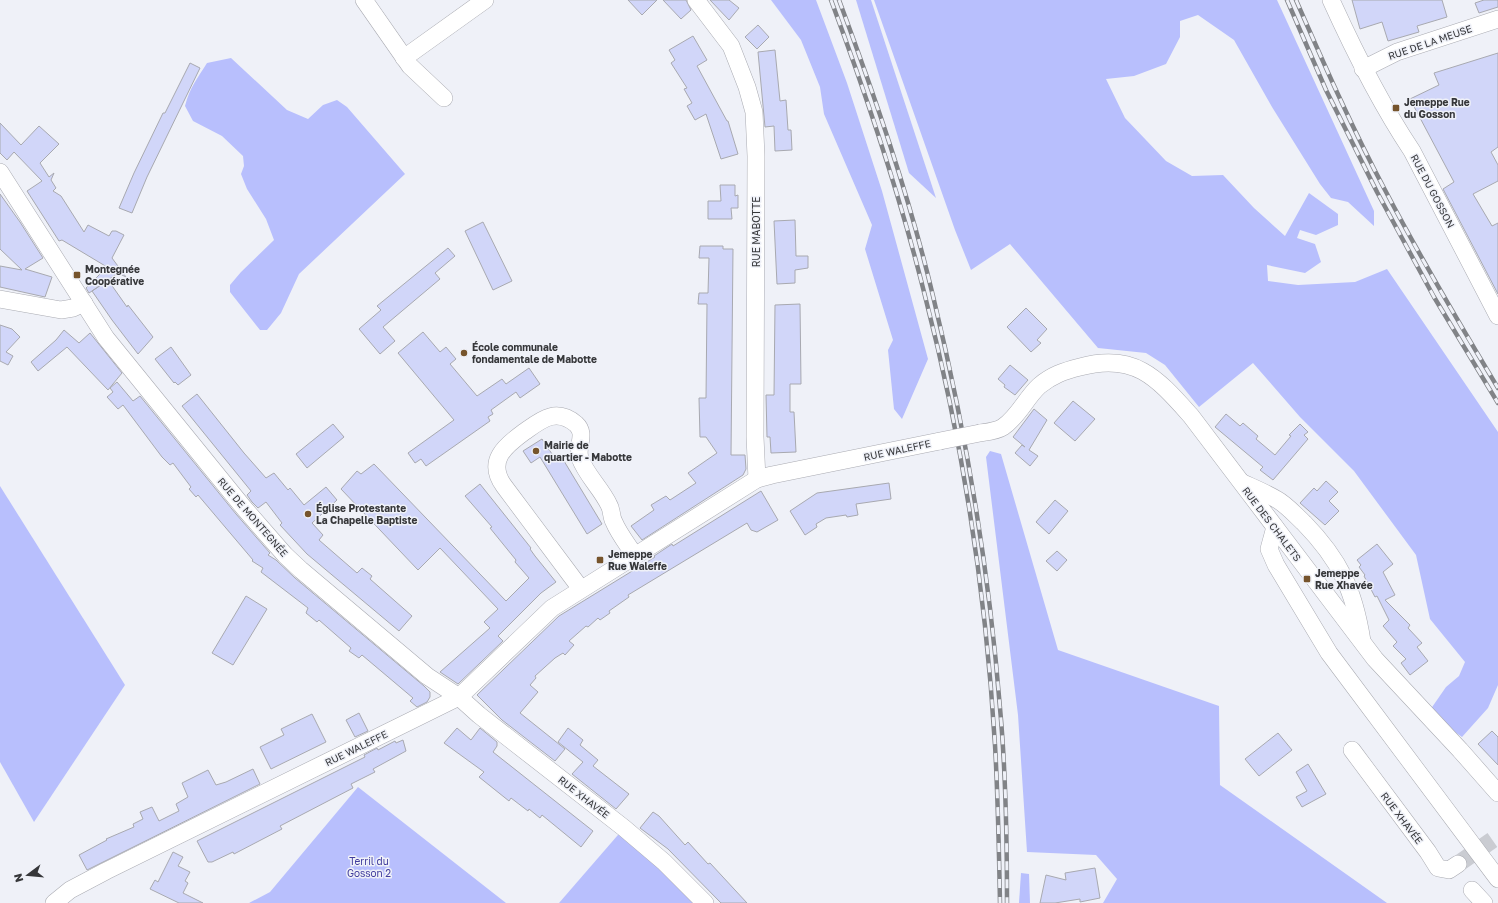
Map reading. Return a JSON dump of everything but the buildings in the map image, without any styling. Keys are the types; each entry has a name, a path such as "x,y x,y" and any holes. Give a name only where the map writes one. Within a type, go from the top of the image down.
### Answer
{"street":[{"path":"364,0 404,58 418,75 444,98"},
{"path":"404,58 485,0"},
{"name":"RUE MABOTTE","path":"696,0 731,46 747,87 754,112 756,156 755,437 757,480"},
{"name":"RUE DU GOSSON","path":"1331,0 1363,69 1396,127 1412,151 1498,316"},
{"name":"RUE DE LA MEUSE","path":"1363,69 1396,52 1498,19"},
{"name":"RUE DE MONTEGNÉE","path":"0,172 96,323 116,350 244,508 285,555 427,676 459,697"},
{"path":"0,298 61,310 73,308 84,303"},
{"name":"RUE WALEFFE","path":"54,903 70,890 106,871 459,697 552,608 757,480 772,475 1002,428 1012,419 1038,387 1059,373 1091,364 1115,363 1136,367 1153,378"},
{"name":"RUE DES CHALETS","path":"1153,378 1172,395 1191,416 1375,660 1460,750 1498,793"},
{"path":"581,589 504,486 497,472 497,462 502,450 514,439 543,419 561,416 574,422 579,427 582,433 579,450 581,459 609,505 614,523 635,556"},
{"name":"RUE DES CHALETS","path":"1240,481 1277,499 1290,509 1318,538 1333,558 1353,597 1362,643"},
{"path":"1275,527 1269,549 1276,565 1329,653 1498,879"},
{"name":"RUE XHAVÉE","path":"459,697 478,715 624,828 664,862 705,903"},
{"name":"RUE XHAVÉE","path":"1352,750 1438,868 1449,870 1458,864"},
{"path":"1472,890 1484,903"}],"green space":[{"path":"771,0 816,0 847,83 882,191 928,359 902,419 894,409 888,350 893,340 865,249 872,225 824,114 820,87 801,40"},
{"path":"856,0 871,0 936,198 909,173"},
{"path":"874,0 1277,0 1374,211 1374,226 1348,202 1331,198 1320,184 1272,107 1234,40 1198,15 1180,21 1180,37 1166,64 1134,76 1106,79 1125,118 1166,161 1192,176 1223,175 1254,208 1285,236 1309,193 1338,214 1338,225 1316,235 1300,230 1297,238 1315,244 1321,262 1305,273 1267,265 1268,281 1298,285 1355,282 1387,269 1498,432 1498,685 1488,708 1462,737 1428,713 1446,687 1459,676 1465,662 1430,619 1416,555 1354,471 1300,417 1253,363 1199,407 1165,365 1146,353 1098,348 1010,244 971,270 955,230"},
{"path":"231,58 287,110 308,119 323,105 337,100 347,107 405,174 299,274 281,313 267,330 260,330 230,292 230,285 241,272 274,240 266,219 247,189 241,174 244,166 243,156 222,136 193,121 185,106 192,88 207,63"},
{"path":"990,451 1001,454 1058,650 1219,706 1220,785 1387,903 1103,903 1117,879 1096,855 1027,852 1018,715 986,457"},
{"path":"0,486 125,685 34,822 0,762"},
{"name":"Terril du Gosson 2","path":"358,787 506,903 249,903 270,892"},
{"path":"624,828 703,903 559,903"},
{"path":"1021,873 1029,874 1030,903 1019,903"}],"tunnel":[{"path":"1458,864 1498,836"}],"railway":[{"path":"831,0 870,110 905,221 939,351 951,407 971,519 986,632 995,745 1000,903"},
{"path":"839,0 866,73 924,258 945,347 966,449 990,604 1002,732 1005,781 1007,903"},
{"path":"1287,0 1326,90 1377,192 1434,297 1498,403"},
{"path":"1296,0 1350,120 1373,167 1440,290 1498,388"}],"place":[{"name":"Jemeppe Rue du Gosson","path":"1396,108"},
{"name":"Montegnée Coopérative","path":"77,275"},
{"name":"École communale fondamentale de Mabotte","path":"464,353"},
{"name":"Mairie de quartier - Mabotte","path":"536,451"},
{"name":"Église Protestante La Chapelle Baptiste","path":"308,514"},
{"name":"Jemeppe Rue Waleffe","path":"600,560"},
{"name":"Jemeppe Rue Xhavée","path":"1307,579"}]}
